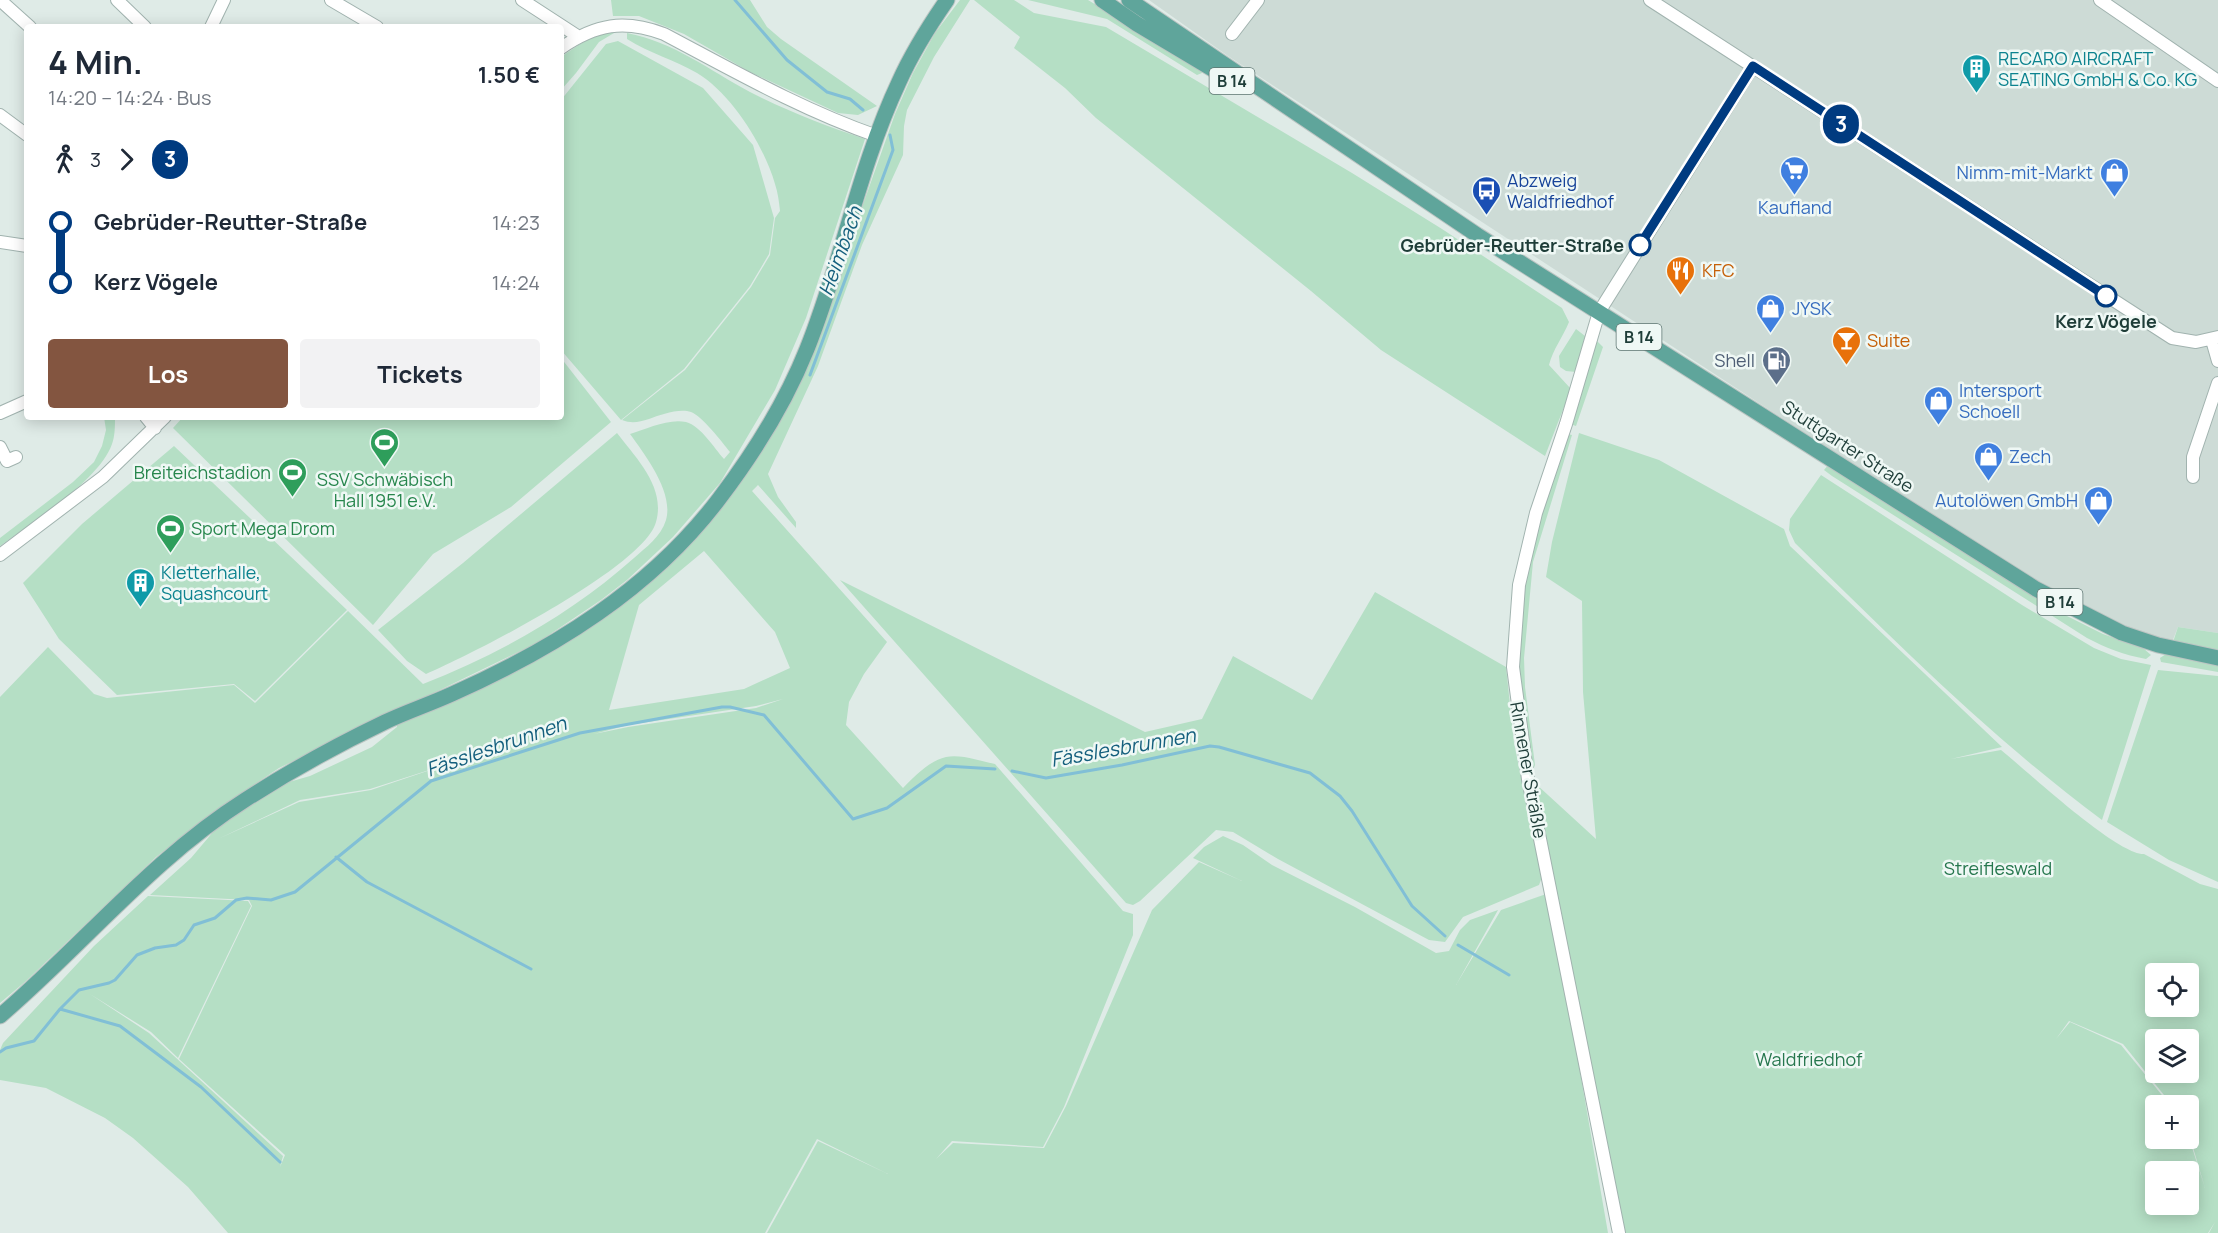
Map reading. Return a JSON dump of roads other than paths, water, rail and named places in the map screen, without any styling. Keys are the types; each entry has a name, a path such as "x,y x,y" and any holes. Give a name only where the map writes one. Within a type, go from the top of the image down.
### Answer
{"main road":[{"path":"0,1016 142,881 211,823 312,760 385,722 453,694 564,636 595,617 622,596 690,534 719,499 760,442 792,382 819,317 877,136 903,74 921,39 946,0"},
{"name":"Stuttgarter Straße","path":"1102,0 1137,24 1364,160"},
{"name":"Stuttgarter Straße","path":"1129,0 1364,160 2036,590 2122,633 2149,642 2218,658"}],"street":[{"path":"0,0 27,24"},
{"path":"117,0 142,24"},
{"path":"212,24 224,0"},
{"path":"331,0 372,24"},
{"path":"522,0 559,24"},
{"path":"1232,34 1258,0"},
{"path":"1650,0 2172,338 2196,342 2215,339 2218,362"},
{"path":"2100,0 2218,81"},
{"path":"564,46 600,28 617,25 651,29 789,99 877,136"},
{"path":"564,27 579,37"},
{"path":"1599,312 1753,66"},
{"path":"0,115 24,133"},
{"path":"0,242 24,246"},
{"name":"Rinnener Sträßle","path":"1599,312 1570,414 1536,513 1519,585 1513,667 1528,779 1618,1233"},
{"path":"2193,477 2193,457 2218,383"},
{"path":"0,413 24,402"},
{"path":"148,420 155,428"},
{"path":"0,555 103,477 162,420"},
{"path":"0,447 8,461"}],"waterway":[{"name":"Heimbach","path":"735,0 787,60 827,92 850,99 863,110"},
{"name":"Heimbach","path":"810,375 893,150 890,135"},
{"name":"Fässlesbrunnen","path":"0,1052 6,1048 34,1041 79,990 115,980 137,955 155,948 176,945 184,940 194,925 215,918 236,900 247,898 271,900 295,892 431,781 580,733 722,707 764,715 853,819 887,808 946,766 995,769"},
{"name":"Fässlesbrunnen","path":"1012,771 1046,778 1210,746 1310,773 1340,796 1352,811 1412,906 1445,936"},
{"path":"336,857 367,882 531,969"},
{"name":"Fässlesbrunnen","path":"1458,945 1509,975"},
{"path":"60,1009 120,1026 201,1087 280,1162"}],"place":[{"name":"RECARO AIRCRAFT SEATING GmbH & Co. KG","path":"1977,94"},
{"name":"Kaufland","path":"1795,196"},
{"name":"Nimm-mit-Markt","path":"2114,198"},
{"name":"Abzweig Waldfriedhof","path":"1486,216"},
{"name":"Gebrüder-Reutter-Straße","path":"1640,245"},
{"name":"KFC","path":"1681,296"},
{"name":"Kerz Vögele","path":"2106,296"},
{"name":"JYSK","path":"1771,334"},
{"name":"Suite","path":"1846,366"},
{"name":"Shell","path":"1776,386"},
{"name":"Intersport Schoell","path":"1938,426"},
{"name":"SSV Schwäbisch Hall 1951 e.V.","path":"385,468"},
{"name":"Zech","path":"1988,482"},
{"name":"Breiteichstadion","path":"292,498"},
{"name":"Autolöwen GmbH","path":"2099,526"},
{"name":"Sport Mega Drom","path":"170,554"},
{"name":"Kletterhalle, Squashcourt","path":"140,608"}],"park label":[{"name":"Streifleswald","path":"1998,868"},
{"name":"Waldfriedhof","path":"1809,1059"}]}
